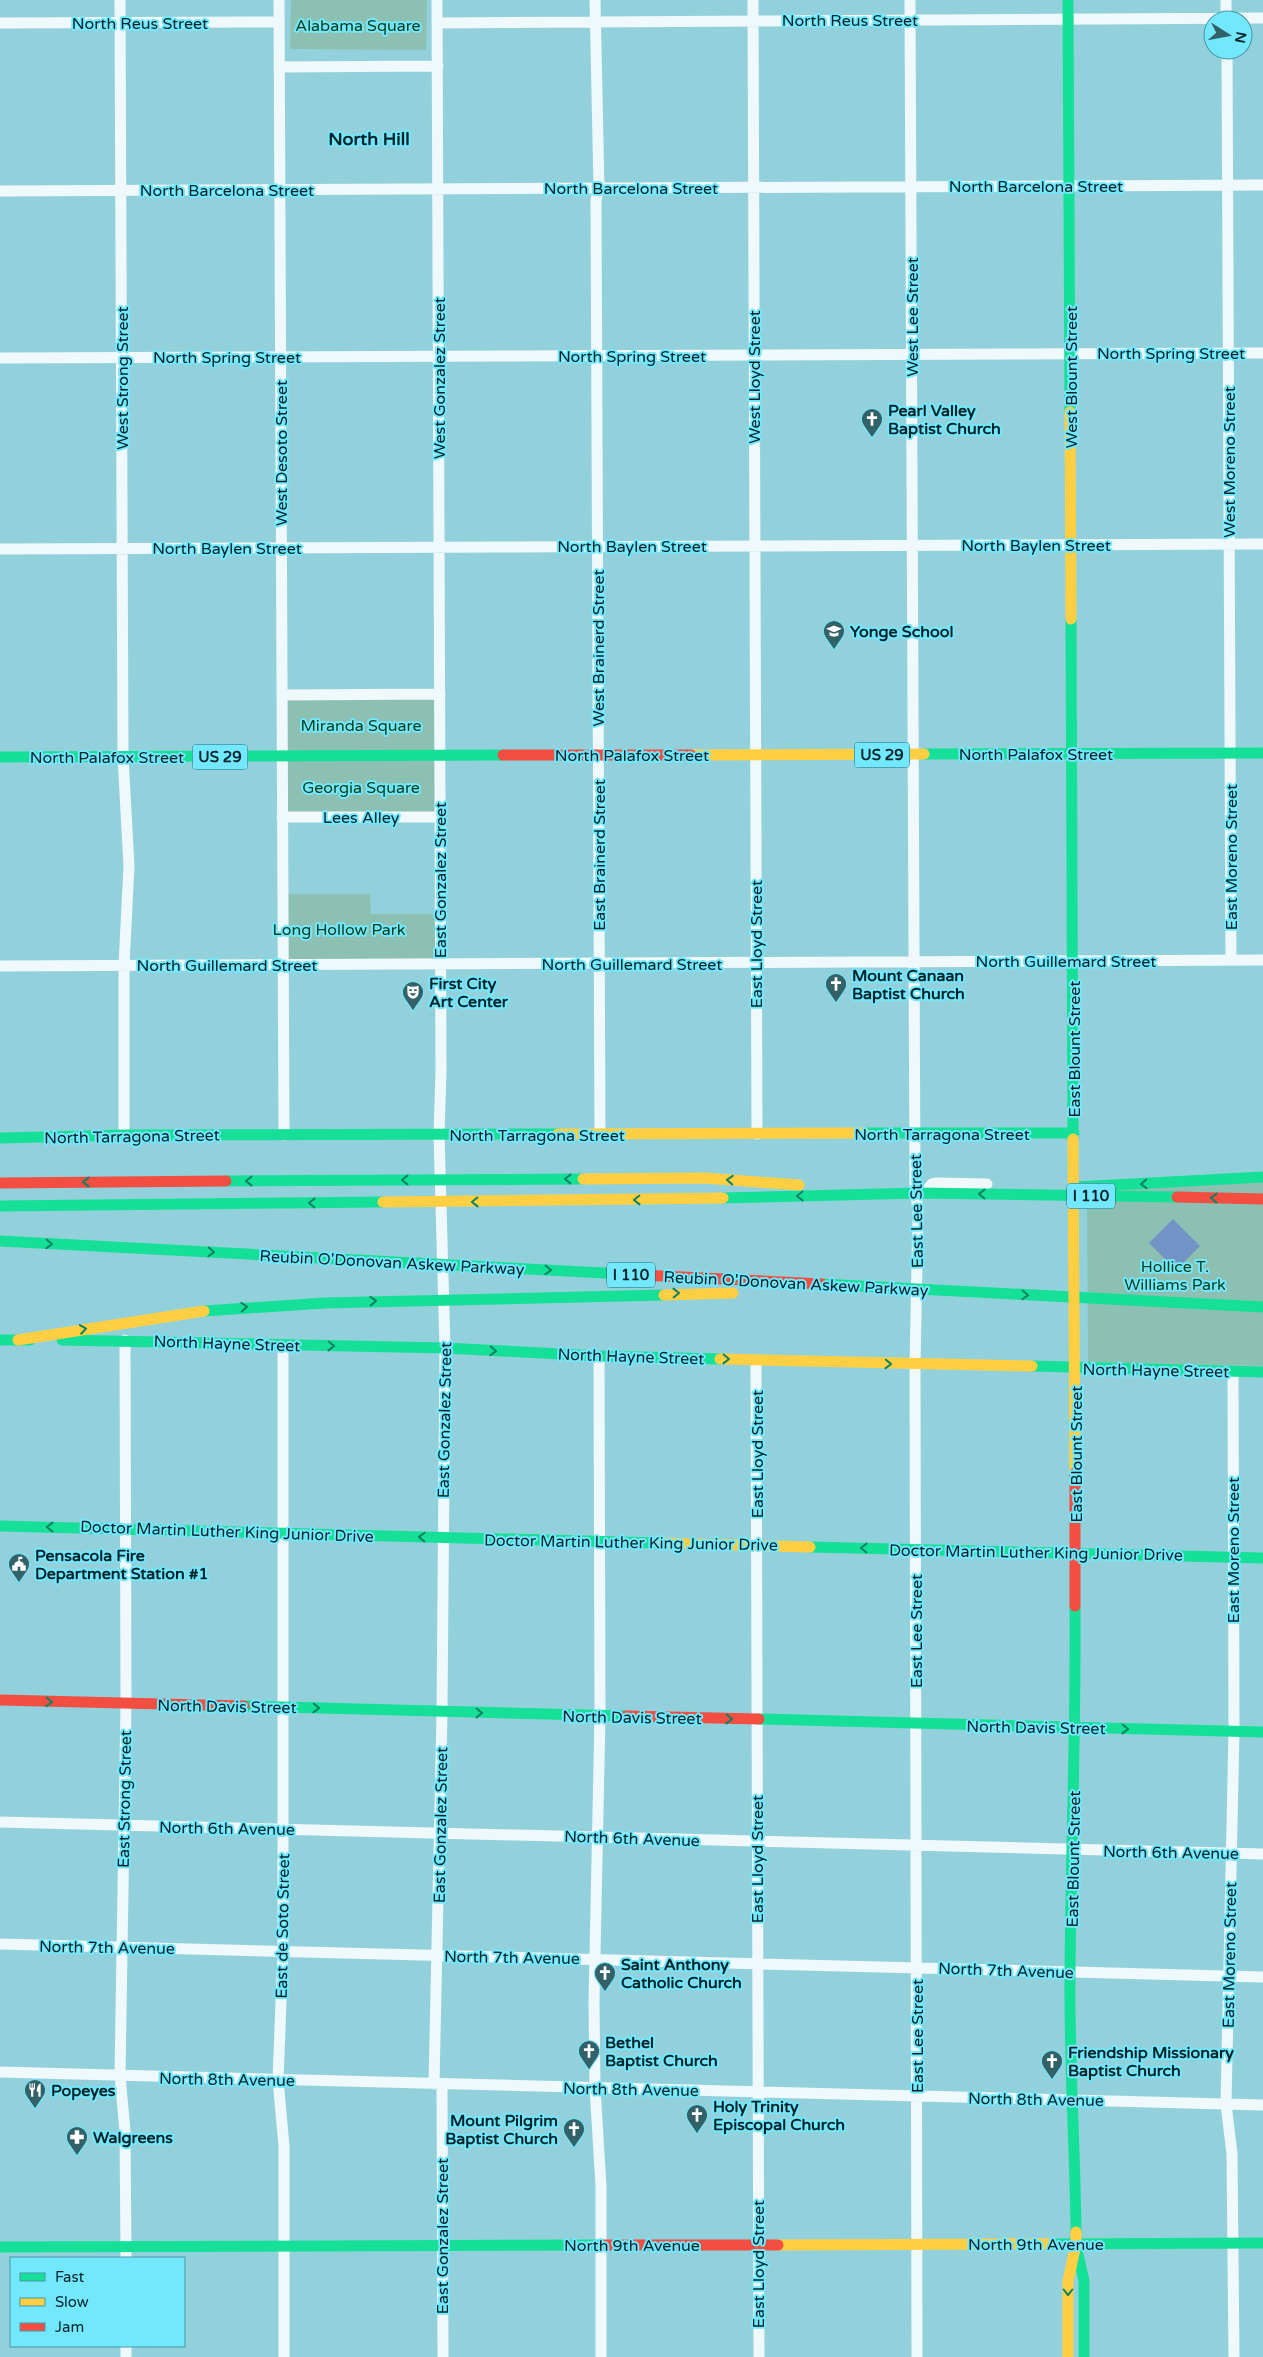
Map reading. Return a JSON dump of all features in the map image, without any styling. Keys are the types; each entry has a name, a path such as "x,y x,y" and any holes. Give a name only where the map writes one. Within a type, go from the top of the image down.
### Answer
{"main road":[{"name":"West Blount Street","path":"1068,0 1073,754"},
{"name":"North Palafox Street","path":"0,757 1263,753"},
{"name":"East Blount Street","path":"1073,754 1076,1728 1070,1972 1071,2100 1075,2158 1076,2244 1084,2281 1084,2357"},
{"name":"North Tarragona Street","path":"0,1138 124,1135 1074,1133"},
{"path":"1074,1187 1263,1177"},
{"path":"0,1182 705,1178 918,1193"},
{"name":"I 110","path":"0,1206 690,1199 918,1193 1263,1199"},
{"name":"Reubin O'Donovan Askew Parkway","path":"0,1241 1263,1307"},
{"path":"18,1340 219,1309 325,1302 745,1293"},
{"path":"774,1294 908,1298 998,1294"},
{"name":"North Hayne Street","path":"0,1340 125,1340 445,1348 599,1356 1263,1372"},
{"name":"Doctor Martin Luther King Junior Drive","path":"0,1526 1263,1558"},
{"name":"North Davis Street","path":"0,1700 1263,1732"},
{"name":"North 9th Avenue","path":"0,2247 126,2252 284,2246 1263,2243"},
{"name":"East Blount Street","path":"1068,2357 1068,2281 1076,2244"}],"street":[{"name":"West Strong Street","path":"120,0 123,757"},
{"name":"West Desoto Street","path":"279,0 282,756"},
{"name":"West Gonzalez Street","path":"437,0 440,756"},
{"name":"West Brainerd Street","path":"595,0 599,188 596,200 599,756"},
{"name":"West Lloyd Street","path":"753,0 756,755"},
{"name":"West Lee Street","path":"910,0 914,755"},
{"name":"North Reus Street","path":"437,23 1203,19"},
{"name":"North Reus Street","path":"0,23 279,22"},
{"name":"West Moreno Street","path":"1226,60 1231,754"},
{"path":"279,66 438,66"},
{"name":"North Barcelona Street","path":"0,191 1263,185"},
{"name":"North Spring Street","path":"0,358 1263,353"},
{"name":"North Baylen Street","path":"0,549 1263,544"},
{"path":"282,695 440,694"},
{"name":"East Moreno Street","path":"1231,754 1231,960"},
{"name":"East Lloyd Street","path":"756,755 757,1134"},
{"name":"East Lee Street","path":"914,755 915,1134 918,1212 915,1365 917,2357"},
{"path":"282,756 284,1135"},
{"name":"East Gonzalez Street","path":"440,756 441,964 439,1134 445,1348 442,1712 437,1956 443,2357"},
{"name":"East Brainerd Street","path":"599,756 600,1135"},
{"path":"123,757 129,866 124,965 124,1135"},
{"name":"Lees Alley","path":"282,817 440,817"},
{"name":"North Guillemard Street","path":"0,966 1263,960"},
{"path":"918,1212 927,1190 932,1184 937,1182 1074,1187"},
{"name":"East Strong Street","path":"125,1340 126,1704 120,2076 125,2131 126,2252"},
{"name":"East de Soto Street","path":"283,1345 284,1951 278,2080 284,2146 284,2357"},
{"path":"599,1356 600,1716 594,1958 595,2088 600,2186 601,2357"},
{"name":"East Lloyd Street","path":"756,1360 759,2357"},
{"name":"East Moreno Street","path":"1233,1372 1232,1557 1234,1732 1226,2104 1232,2154 1235,2243 1234,2357"},
{"name":"North 6th Avenue","path":"0,1822 1263,1854"},
{"name":"North 7th Avenue","path":"0,1944 437,1956 594,1958 1263,1977"},
{"name":"North 8th Avenue","path":"0,2072 1263,2105"}],"green space":[{"name":"Alabama Square","path":"291,0 427,0 426,50 290,49"},
{"path":"440,694 440,817 282,817 282,695"},
{"name":"Long Hollow Park","path":"282,894 370,894 371,914 440,914 441,964 283,965"},
{"name":"Hollice T. Williams Park","path":"1263,1182 1263,1366 1088,1362 1087,1189"}],"water":[{"path":"1173,1219 1200,1246 1176,1270 1149,1243"}],"traffic: fast":[{"path":"1068,0 1070,412"},
{"path":"1071,619 1073,1139"},
{"path":"924,754 1263,753"},
{"path":"0,757 503,755"},
{"path":"864,1133 1074,1133"},
{"path":"0,1138 124,1135 558,1134"},
{"path":"1076,1187 1263,1177"},
{"path":"226,1181 583,1179"},
{"path":"723,1198 919,1193 1177,1197"},
{"path":"0,1206 383,1202"},
{"path":"0,1241 642,1275"},
{"path":"822,1284 1263,1307"},
{"path":"204,1311 325,1303 664,1295"},
{"path":"0,1340 30,1340"},
{"path":"62,1340 445,1348 599,1356 720,1359"},
{"path":"1032,1366 1263,1372"},
{"path":"0,1526 659,1543"},
{"path":"810,1547 1263,1558"},
{"path":"1075,1606 1070,2005 1076,2232"},
{"path":"244,1706 626,1716"},
{"path":"759,1719 1263,1732"},
{"path":"1050,2244 1263,2243"},
{"path":"0,2247 603,2245"},
{"path":"1077,2250 1084,2281 1084,2357"}],"traffic: slow":[{"path":"1070,412 1071,619"},
{"path":"691,755 924,754"},
{"path":"558,1134 864,1133"},
{"path":"1073,1139 1075,1473"},
{"path":"583,1179 705,1178 799,1185"},
{"path":"383,1202 723,1198"},
{"path":"664,1295 733,1293"},
{"path":"18,1340 204,1311"},
{"path":"720,1359 1032,1366"},
{"path":"659,1543 810,1547"},
{"path":"1068,2357 1068,2281 1076,2244 1076,2232"},
{"path":"778,2245 1050,2244"}],"traffic: jam":[{"path":"503,755 691,755"},
{"path":"0,1183 226,1181"},
{"path":"1177,1197 1263,1199"},
{"path":"642,1275 822,1284"},
{"path":"1075,1473 1075,1606"},
{"path":"0,1700 244,1706"},
{"path":"626,1716 759,1719"},
{"path":"603,2245 778,2245"}],"place":[{"name":"Pearl Valley Baptist Church","path":"872,438"},
{"name":"Yonge School","path":"834,650"},
{"name":"Mount Canaan Baptist Church","path":"836,1003"},
{"name":"First City Art Center","path":"413,1011"},
{"name":"Pensacola Fire Department Station #1","path":"19,1583"},
{"name":"Saint Anthony Catholic Church","path":"605,1992"},
{"name":"Bethel Baptist Church","path":"589,2070"},
{"name":"Friendship Missionary Baptist Church","path":"1052,2080"},
{"name":"Popeyes","path":"35,2109"},
{"name":"Holy Trinity Episcopal Church","path":"697,2134"},
{"name":"Mount Pilgrim Baptist Church","path":"574,2148"},
{"name":"Walgreens","path":"77,2156"}],"district":[{"name":"North Hill","path":"369,139"}],"park label":[{"name":"Miranda Square","path":"361,725"},
{"name":"Georgia Square","path":"361,787"}]}
